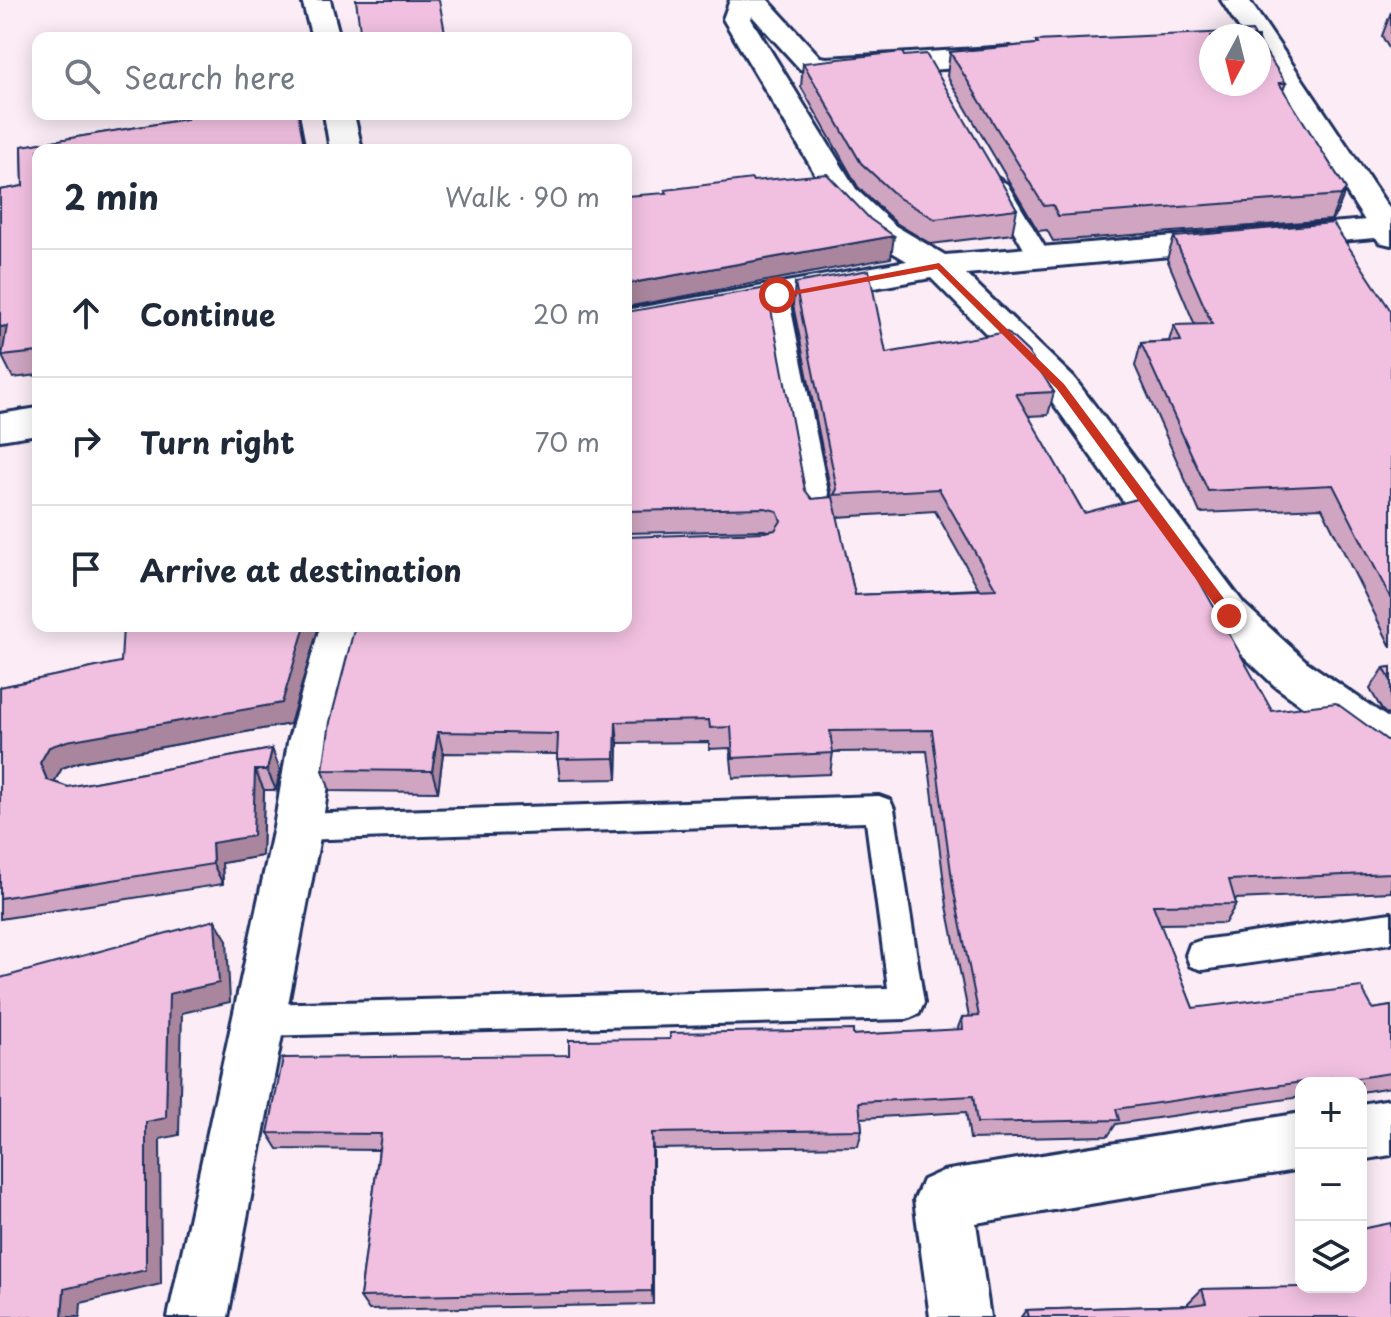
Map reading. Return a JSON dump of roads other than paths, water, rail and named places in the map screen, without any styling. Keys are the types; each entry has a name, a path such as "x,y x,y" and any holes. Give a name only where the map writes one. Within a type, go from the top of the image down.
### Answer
{"street":[{"path":"316,0 324,32"},
{"path":"744,0 737,19 843,195 882,232 939,266 1061,387 1229,616 1291,674 1391,745"},
{"path":"753,0 810,63 827,67 930,68 1037,54"},
{"path":"1235,0 1250,24"},
{"path":"632,320 939,266 1388,231 1271,56"},
{"path":"340,120 345,144"},
{"path":"0,427 32,422"},
{"path":"198,1317 298,827 288,746 339,632"},
{"path":"1367,1131 1391,1127"},
{"path":"960,1317 943,1200 1295,1142"}],"lane":[{"path":"987,165 1039,256"},
{"path":"777,295 819,512"},
{"path":"260,1020 907,1003 879,809 298,827"},
{"path":"1202,955 1391,928"}]}
